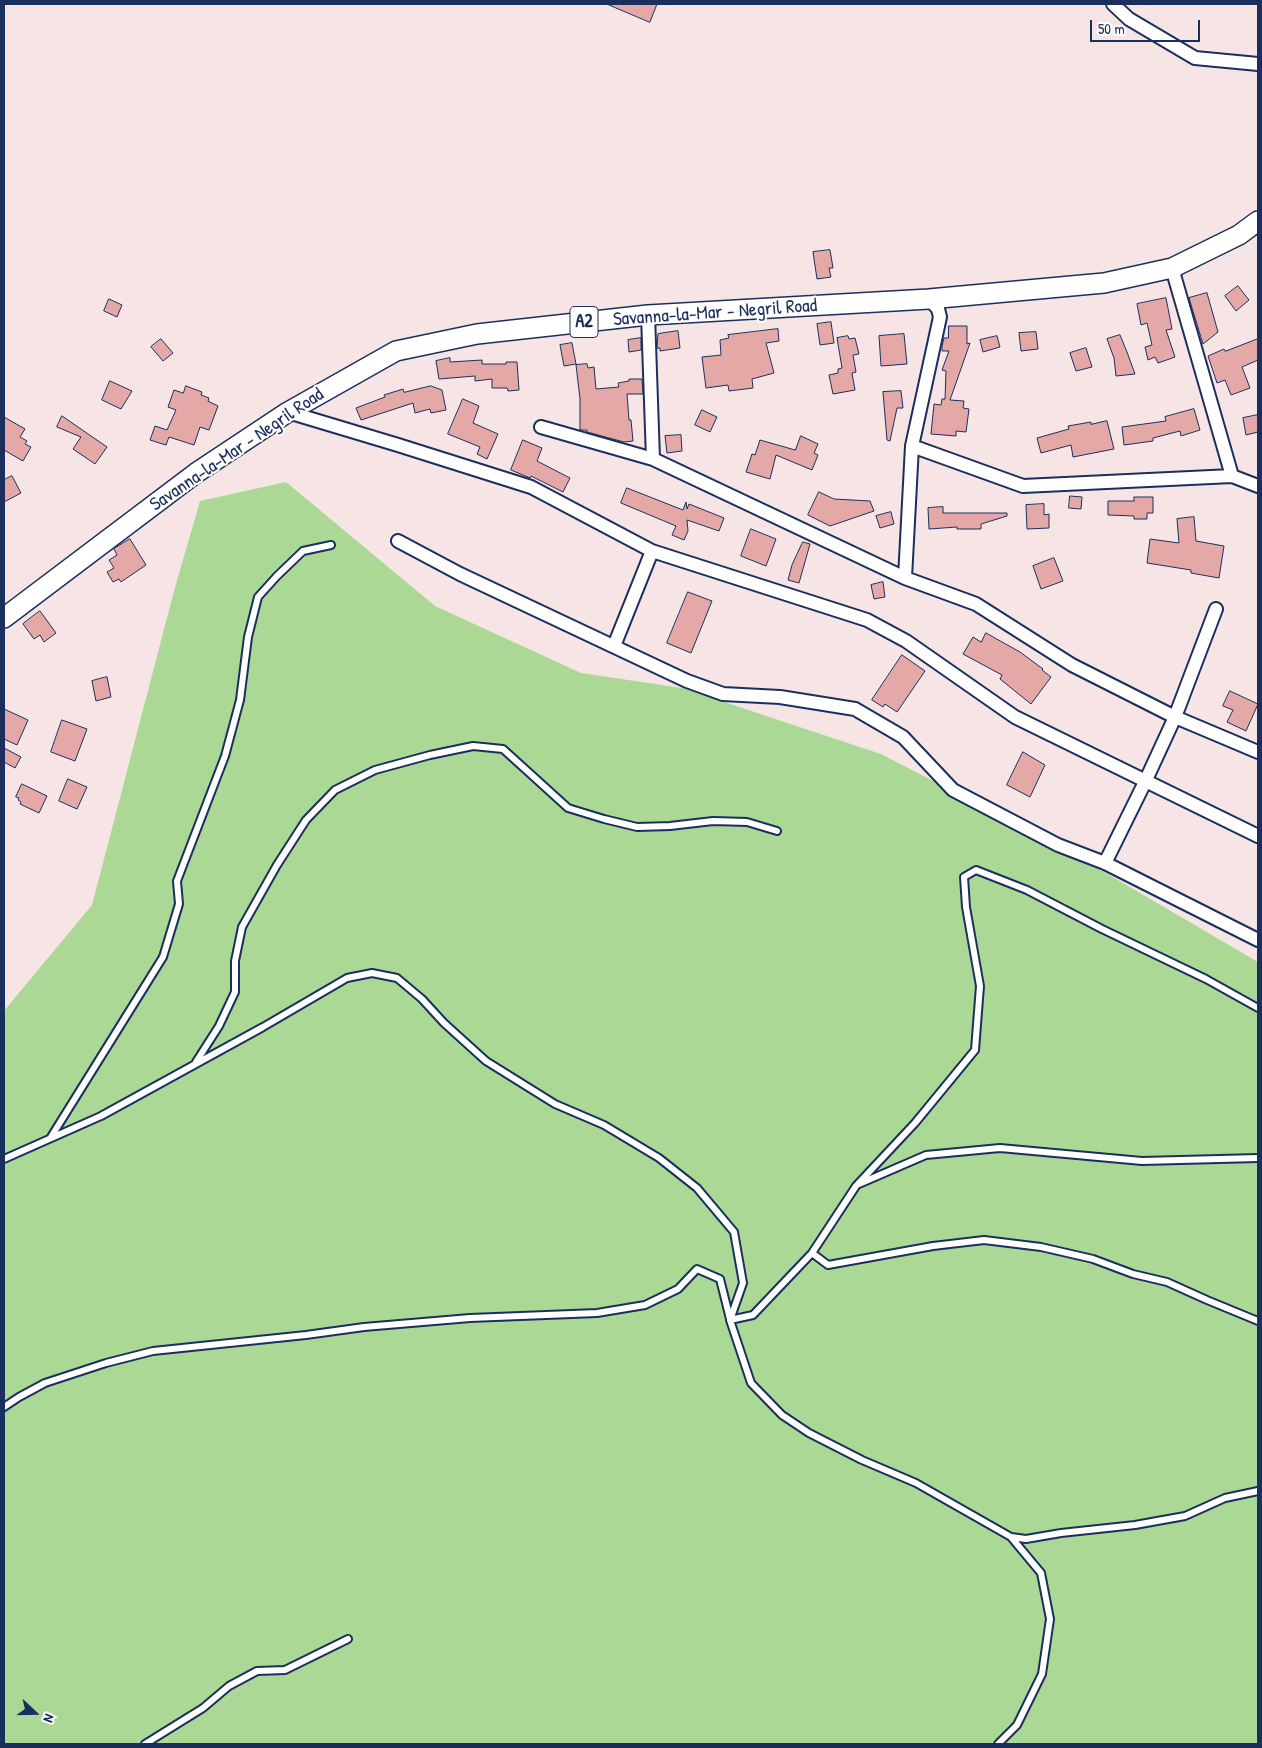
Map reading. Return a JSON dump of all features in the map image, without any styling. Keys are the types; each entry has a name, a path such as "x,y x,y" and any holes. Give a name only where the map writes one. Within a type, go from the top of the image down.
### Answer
{"main road":[{"name":"Savanna-la-Mar - Negril Road","path":"4,618 196,474 288,412 396,352 477,334 648,315 929,299 1104,283 1172,268 1239,235 1258,221"}],"street":[{"path":"1113,4 1129,19 1195,58 1258,64"},
{"path":"1172,268 1232,476"},
{"path":"905,578 912,446 940,316 938,309 929,299"},
{"path":"648,315 653,459"},
{"path":"288,412 398,444 531,487 652,551 867,620 906,641 1015,717 1258,836"},
{"path":"540,427 653,459 905,578 976,604 1072,665 1175,718 1258,752"},
{"path":"912,446 1023,486 1232,476 1258,486"},
{"path":"398,541 460,574 687,682 723,694 780,697 855,709 903,738 953,790 1058,845 1105,863 1258,940"},
{"path":"614,646 652,551"},
{"path":"1105,863 1175,718 1216,609"}],"lane":[{"path":"51,1138 163,957 179,904 177,881 226,756 240,700 248,637 258,597 303,551 331,546"},
{"path":"196,1064 219,1026 235,992 235,961 242,927 277,865 306,820 335,790 375,770 473,746 503,749 568,808 604,819 637,827 670,826 713,821 747,822 777,831"},
{"path":"730,1320 752,1315 812,1253 856,1186 915,1123 975,1050 980,986 966,907 964,878 976,870 1026,890 1206,979 1258,1008"},
{"path":"4,1159 101,1116 263,1027 347,978 372,973 397,978 422,999 444,1023 486,1061 555,1104 604,1125 659,1158 698,1188 734,1232 743,1283 730,1320"},
{"path":"856,1186 926,1155 1000,1148 1142,1161 1258,1158"},
{"path":"812,1253 828,1266 933,1246 984,1240 1041,1247 1093,1259 1133,1274 1168,1282 1258,1321"},
{"path":"4,1408 19,1397 45,1383 91,1367 153,1351 364,1327 488,1317 597,1313 645,1305 678,1288 697,1269 720,1279 730,1320 751,1383 782,1415 809,1433 862,1460 916,1484 1011,1537 1041,1573 1050,1619 1042,1674 1016,1725 998,1744"},
{"path":"1011,1537 1026,1539 1185,1516 1225,1498 1258,1491"},
{"path":"145,1744 203,1708 229,1686 257,1671 285,1670 348,1639"}],"green space":[{"path":"286,482 435,606 581,673 682,688 881,754 1058,845 1258,962 1258,1744 4,1744 4,1011 92,905 174,591 200,501"}],"building":[{"path":"607,4 657,4 650,22"},
{"path":"830,250 833,268 829,268 831,277 817,279 813,252"},
{"path":"1238,286 1249,300 1236,311 1225,296"},
{"path":"1207,293 1218,332 1203,344 1189,298"},
{"path":"1166,298 1172,329 1166,330 1175,357 1158,363 1155,357 1148,360 1145,347 1152,345 1147,323 1141,325 1137,304"},
{"path":"109,299 122,305 117,317 104,311"},
{"path":"831,322 834,343 820,345 817,324"},
{"path":"949,326 967,326 967,344 970,343 950,400 964,401 963,408 969,409 966,432 956,431 956,436 931,434 934,404 941,405 942,399 945,399 946,371 942,370 949,351 942,351 942,346 944,338 948,338"},
{"path":"778,329 779,341 766,343 774,373 752,379 753,388 729,391 728,385 706,388 702,357 721,355 720,340 729,338 728,335"},
{"path":"678,331 680,348 660,351 660,348 657,348 658,334"},
{"path":"1036,332 1038,349 1021,351 1019,333"},
{"path":"904,334 907,364 881,366 879,336"},
{"path":"1120,335 1135,374 1116,376 1114,358 1107,339"},
{"path":"848,336 849,339 855,338 859,354 853,355 856,372 852,373 855,390 833,394 829,375 838,373 838,369 842,368 837,338"},
{"path":"997,336 1000,347 983,352 980,340"},
{"path":"641,338 641,350 629,352 628,340"},
{"path":"161,339 173,353 163,361 151,347"},
{"path":"1258,339 1258,360 1242,367 1250,388 1231,395 1225,380 1217,383 1208,356"},
{"path":"572,343 576,364 564,366 560,345"},
{"path":"1086,348 1092,367 1076,371 1070,353"},
{"path":"450,358 450,362 482,360 482,364 517,362 519,390 508,391 507,388 492,388 492,379 475,381 475,376 439,379 436,361"},
{"path":"587,364 588,368 594,367 596,389 619,387 618,383 629,381 629,379 642,379 643,394 627,394 633,441 624,442 587,432 587,430 580,430 580,399 576,365"},
{"path":"110,381 132,391 121,409 102,400"},
{"path":"186,386 202,392 201,395 209,398 208,401 218,406 209,430 200,427 194,445 169,437 166,445 150,440 155,426 167,430 176,410 168,407 174,390 183,393"},
{"path":"431,386 442,390 446,410 431,413 430,409 415,413 413,403 361,420 356,408 385,397 384,395 403,389 404,392"},
{"path":"901,391 903,408 897,408 890,441 887,440 883,392"},
{"path":"463,399 479,406 473,423 498,434 487,459 477,454 480,447 448,434"},
{"path":"1194,409 1200,430 1181,436 1180,431 1153,438 1153,441 1124,445 1122,427 1166,421 1165,417"},
{"path":"702,410 717,417 710,432 695,425"},
{"path":"1258,415 1258,432 1246,435 1243,418"},
{"path":"62,416 107,447 95,464 73,449 81,437 57,427"},
{"path":"4,417 25,429 20,437 27,441 25,444 31,447 23,461 4,450"},
{"path":"1107,421 1114,449 1073,457 1071,445 1041,453 1037,438 1069,429 1068,426"},
{"path":"681,435 682,451 667,453 665,436"},
{"path":"801,436 818,444 814,453 818,455 812,470 776,455 770,479 746,472 752,454 755,455 760,440 795,450"},
{"path":"523,440 542,448 537,461 570,478 563,492 531,476 530,478 511,470"},
{"path":"12,476 21,493 4,502 4,480"},
{"path":"627,488 683,510 686,502 687,509 689,504 724,518 719,531 687,520 688,531 684,540 672,535 676,526 621,503"},
{"path":"819,492 834,499 870,501 874,511 830,526 808,515"},
{"path":"1070,496 1082,497 1081,509 1069,508"},
{"path":"1134,497 1153,497 1153,513 1147,513 1147,519 1134,519 1134,516 1108,515 1108,501 1134,501"},
{"path":"1044,504 1044,515 1049,514 1049,528 1027,529 1026,505"},
{"path":"943,507 943,513 1007,513 1007,516 981,524 981,529 957,529 957,527 929,529 928,508"},
{"path":"891,512 894,524 880,528 876,516"},
{"path":"1194,517 1196,541 1224,546 1219,578 1191,573 1191,570 1147,563 1150,539 1179,543 1177,519"},
{"path":"751,529 776,539 766,566 741,556"},
{"path":"130,539 146,565 121,582 119,579 113,582 107,572 114,568 109,560 117,555 114,549"},
{"path":"803,542 810,544 799,583 788,580 792,565"},
{"path":"1054,558 1063,581 1041,589 1033,566"},
{"path":"883,582 885,597 874,599 871,585"},
{"path":"688,592 712,601 691,653 667,643"},
{"path":"40,611 56,633 44,642 40,635 34,639 23,624"},
{"path":"986,633 1020,652 1051,677 1031,704 1000,679 1002,675 963,654 973,637 981,642"},
{"path":"902,655 925,671 897,712 885,704 883,707 872,700"},
{"path":"107,677 111,697 96,701 92,681"},
{"path":"1230,691 1258,704 1246,731 1227,722 1233,710 1223,706"},
{"path":"4,709 28,720 17,745 4,739"},
{"path":"62,720 87,729 75,761 51,752"},
{"path":"4,748 21,757 15,768 4,762"},
{"path":"1023,752 1045,765 1030,797 1007,785"},
{"path":"68,779 87,787 77,809 59,801"},
{"path":"22,784 47,796 39,813 20,804 19,798 16,797"}]}
